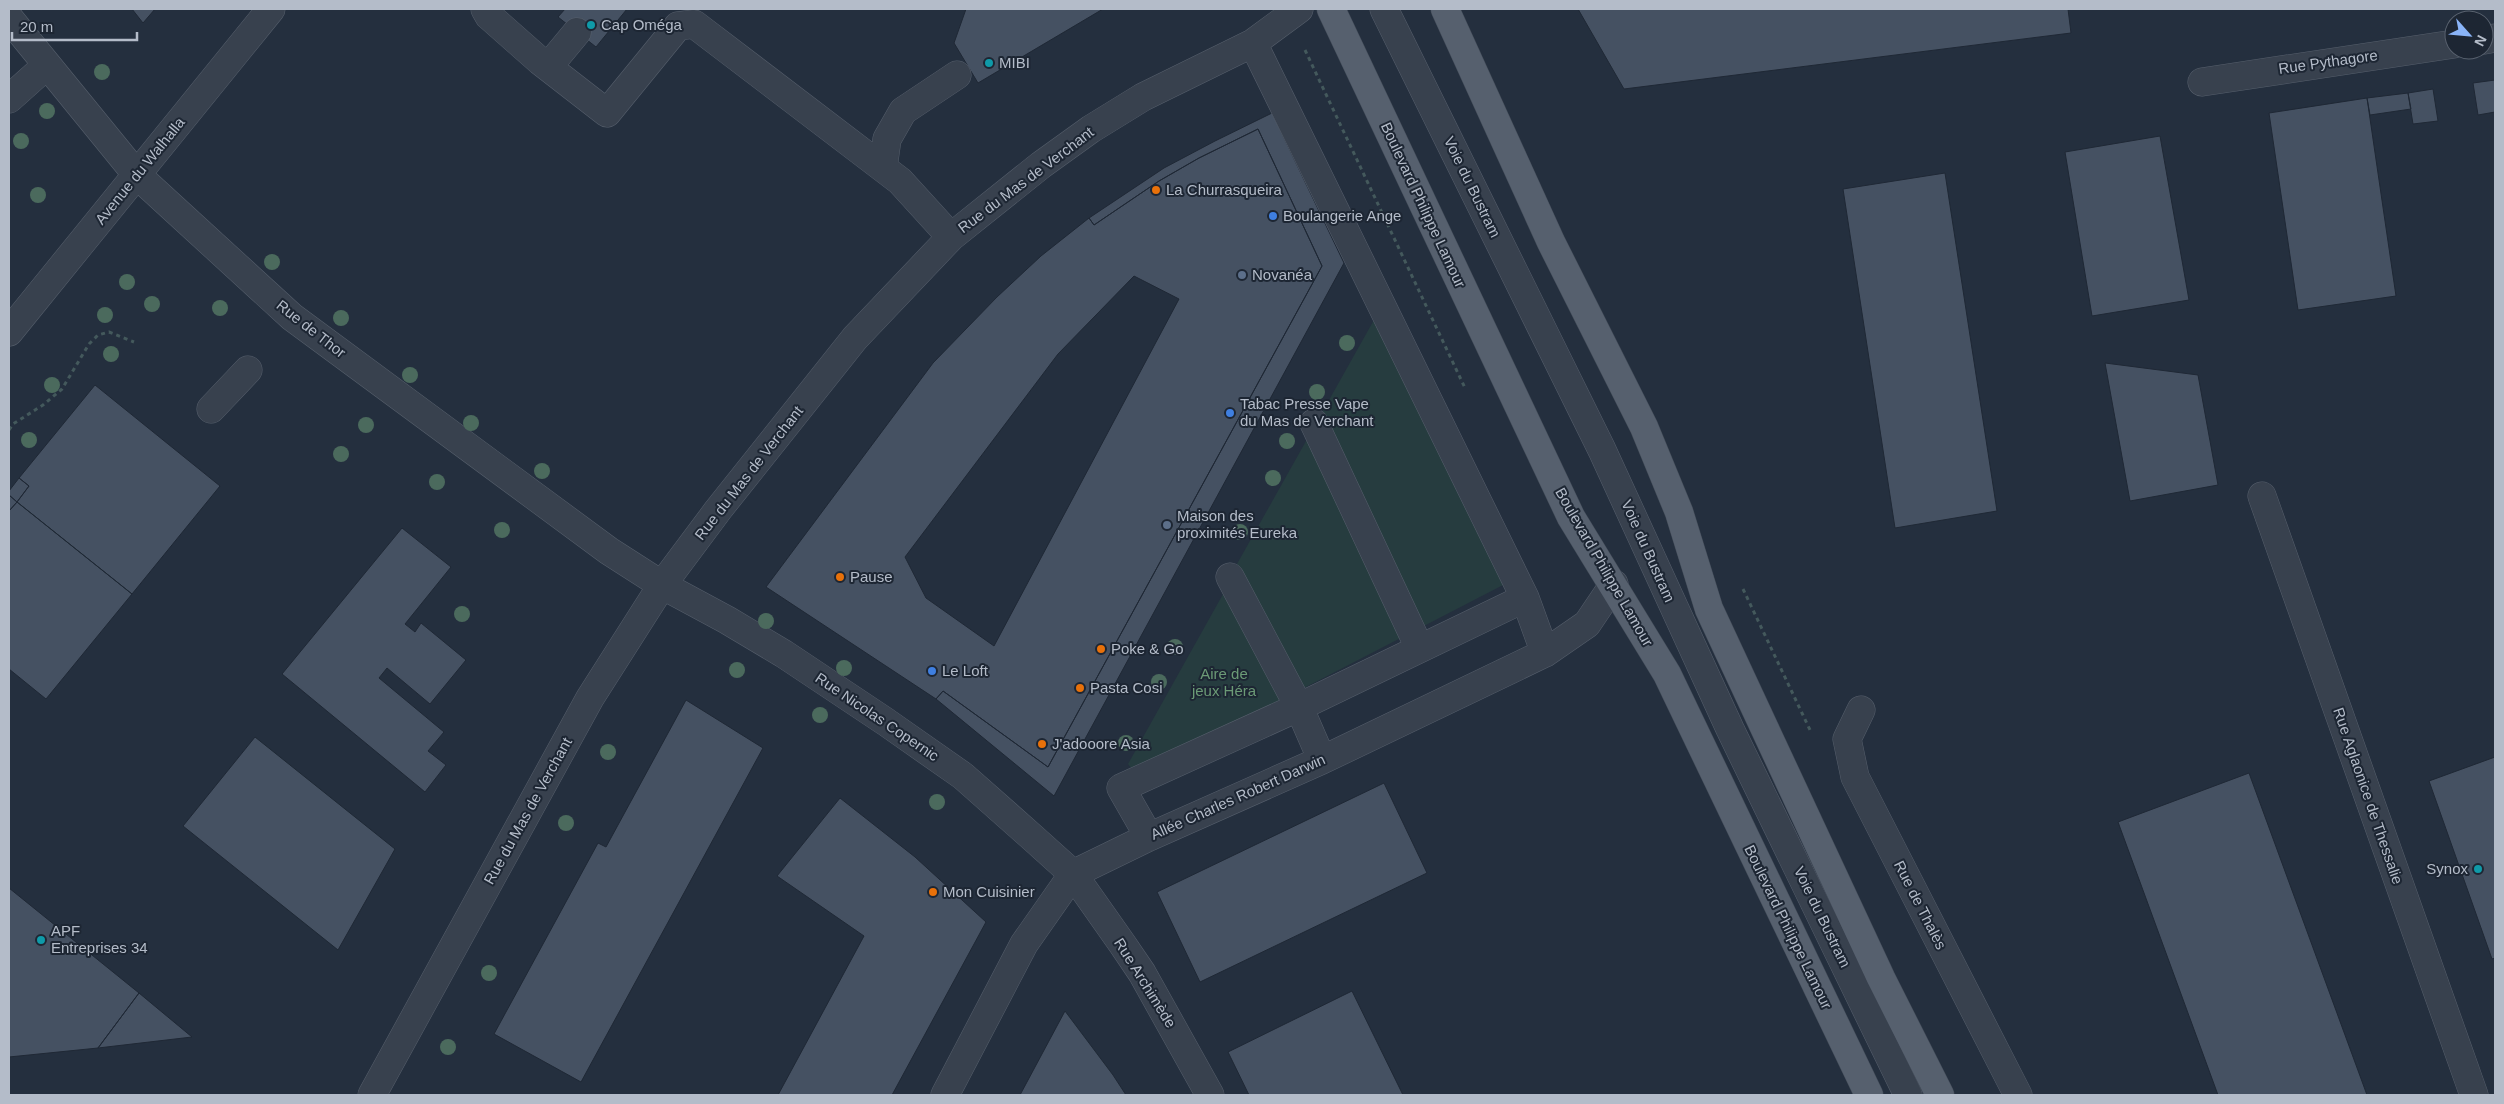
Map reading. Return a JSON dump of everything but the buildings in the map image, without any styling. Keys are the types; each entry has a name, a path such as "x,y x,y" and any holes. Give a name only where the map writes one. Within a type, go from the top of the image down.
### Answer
{"main road":[{"name":"Boulevard Philippe Lamour","path":"1331,9 1571,517 1614,584 1667,674 1869,1095"},
{"path":"1445,9 1550,242 1644,427 1679,512 1709,609 1881,978 1940,1095"}],"street":[{"name":"Avenue du Walhalla","path":"9,332 271,9"},
{"path":"484,9 489,16 548,67 607,113 678,26 694,24 900,181 951,237"},
{"name":"Rue du Mas de Verchant","path":"372,1095 590,698 662,585 718,510 856,338 951,237 1041,165 1091,129 1144,98 1253,43 1299,9"},
{"name":"Voie du Bustram","path":"1384,9 1602,450 1730,729 1908,1095"},
{"name":"Rue de Thor","path":"9,18 137,175 292,317 609,551 662,585"},
{"path":"548,67 577,32"},
{"path":"1253,43 1525,598 1545,652"},
{"name":"Rue Pythagore","path":"2202,82 2444,46"},
{"path":"9,100 47,65"},
{"path":"883,168 886,138 903,111 957,75"},
{"path":"211,409 248,370"},
{"path":"1314,423 1419,647"},
{"name":"Rue Aglaonice de Thessalie","path":"2262,496 2474,1095"},
{"path":"1230,577 1299,707 1322,760"},
{"name":"Allée Charles Robert Darwin","path":"944,1095 1024,944 1073,874 1149,837 1322,760 1545,652 1587,624 1614,584"},
{"name":"Rue Nicolas Copernic","path":"662,585 728,620 784,654 963,776 1073,874"},
{"path":"1149,837 1121,788 1299,707 1419,647 1525,598"},
{"name":"Rue de Thalès","path":"1862,710 1847,738 1855,777 2018,1095"},
{"name":"Rue Archimède","path":"1073,874 1142,973 1210,1095"}],"path":[{"path":"9,430 13,424 43,406 62,388 88,344 98,335 109,332 134,342"}],"green space":[{"path":"1379,311 1505,584 1302,689 1237,564"},
{"name":"Aire de jeux Héra","path":"1227,587 1282,703 1136,774 1128,764"}],"place":[{"name":"Cap Oméga","path":"591,25"},
{"name":"MIBI","path":"989,63"},
{"name":"La Churrasqueira","path":"1156,190"},
{"name":"Boulangerie Ange","path":"1273,216"},
{"name":"Novanéa","path":"1242,275"},
{"name":"Tabac Presse Vape du Mas de Verchant","path":"1230,413"},
{"name":"Maison des proximités Eureka","path":"1167,525"},
{"name":"Pause","path":"840,577"},
{"name":"Poke & Go","path":"1101,649"},
{"name":"Le Loft","path":"932,671"},
{"name":"Pasta Cosi","path":"1080,688"},
{"name":"J'adooore Asia","path":"1042,744"},
{"name":"Synox","path":"2478,869"},
{"name":"Mon Cuisinier","path":"933,892"},
{"name":"APF Entreprises 34","path":"41,940"}]}
